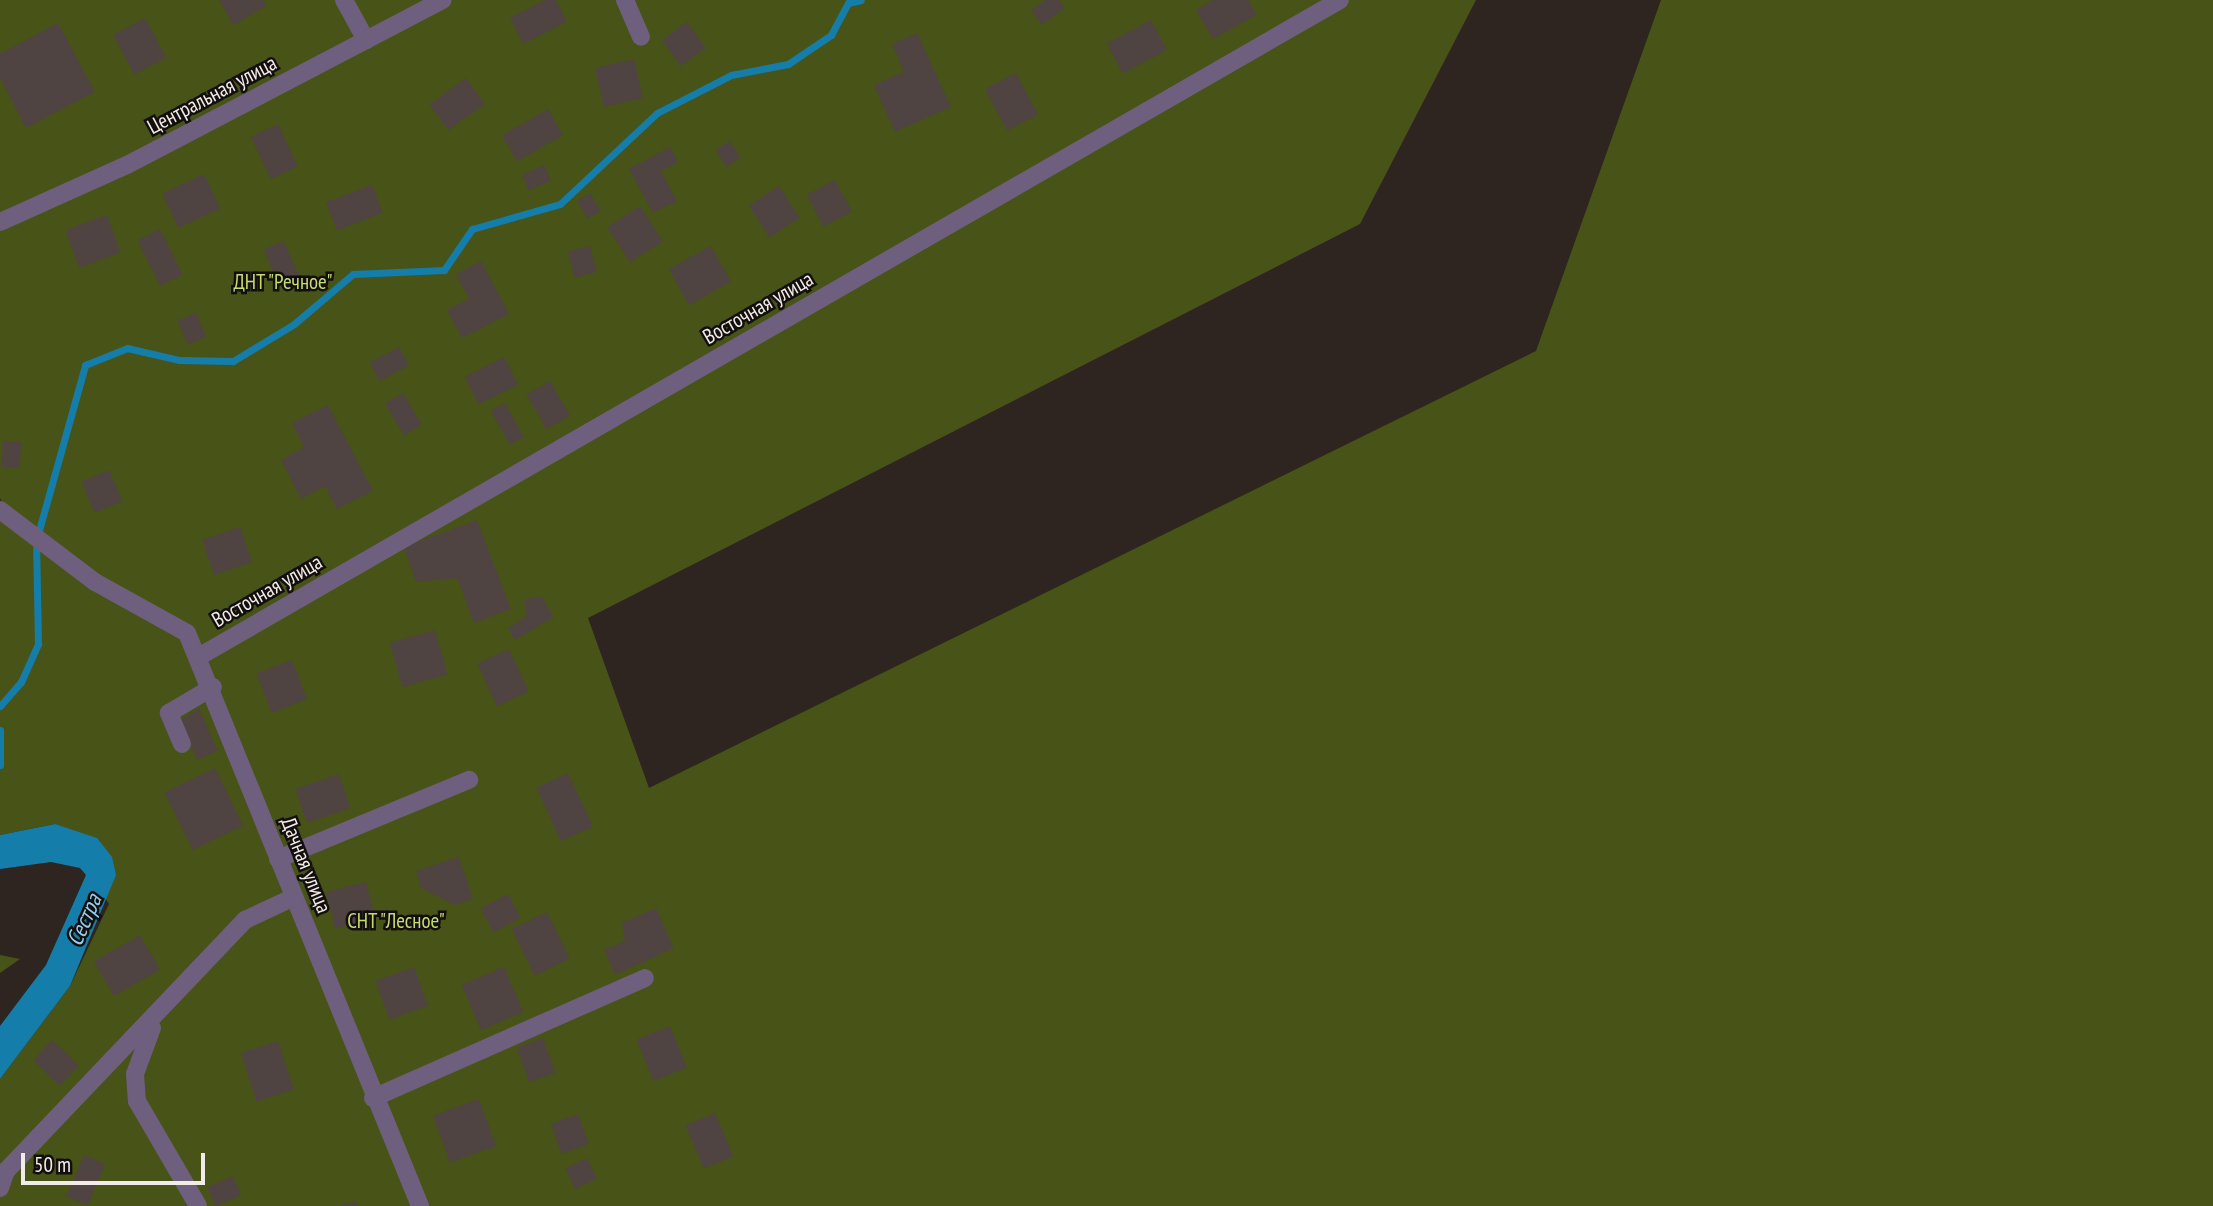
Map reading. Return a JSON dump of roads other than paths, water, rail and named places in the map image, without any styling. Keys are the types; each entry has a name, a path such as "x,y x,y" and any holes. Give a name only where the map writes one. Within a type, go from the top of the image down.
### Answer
{"street":[{"path":"344,0 366,40"},
{"name":"Центральная улица","path":"0,222 127,165 442,0"},
{"path":"625,0 641,37"},
{"name":"Восточная улица","path":"200,656 1340,0"},
{"name":"Дачная улица","path":"1,508 52,552 187,633 214,687 278,859 373,1098 420,1206"},
{"path":"182,744 169,713 214,687"},
{"path":"278,859 469,780"},
{"path":"198,1206 137,1101 135,1073 163,1004 245,920 294,897"},
{"path":"373,1098 645,978"},
{"path":"0,1188 6,1171 155,1021"}],"water":[{"name":"Сестра","path":"55,824 97,838 112,857 116,875 70,986 0,1079 0,1026 46,965 86,875 80,868 51,862 0,869 0,835"}],"waterway":[{"path":"0,706 21,682 38,644 36,541 85,365 127,348 179,360 233,361 294,324 353,274 444,270 472,229 560,204 657,113 731,75 788,64 831,35 848,3 861,0"},
{"path":"0,730 0,765"}],"park label":[{"name":"ДНТ \"Речное\"","path":"283,282"},
{"name":"СНТ \"Лесное\"","path":"396,921"}]}
